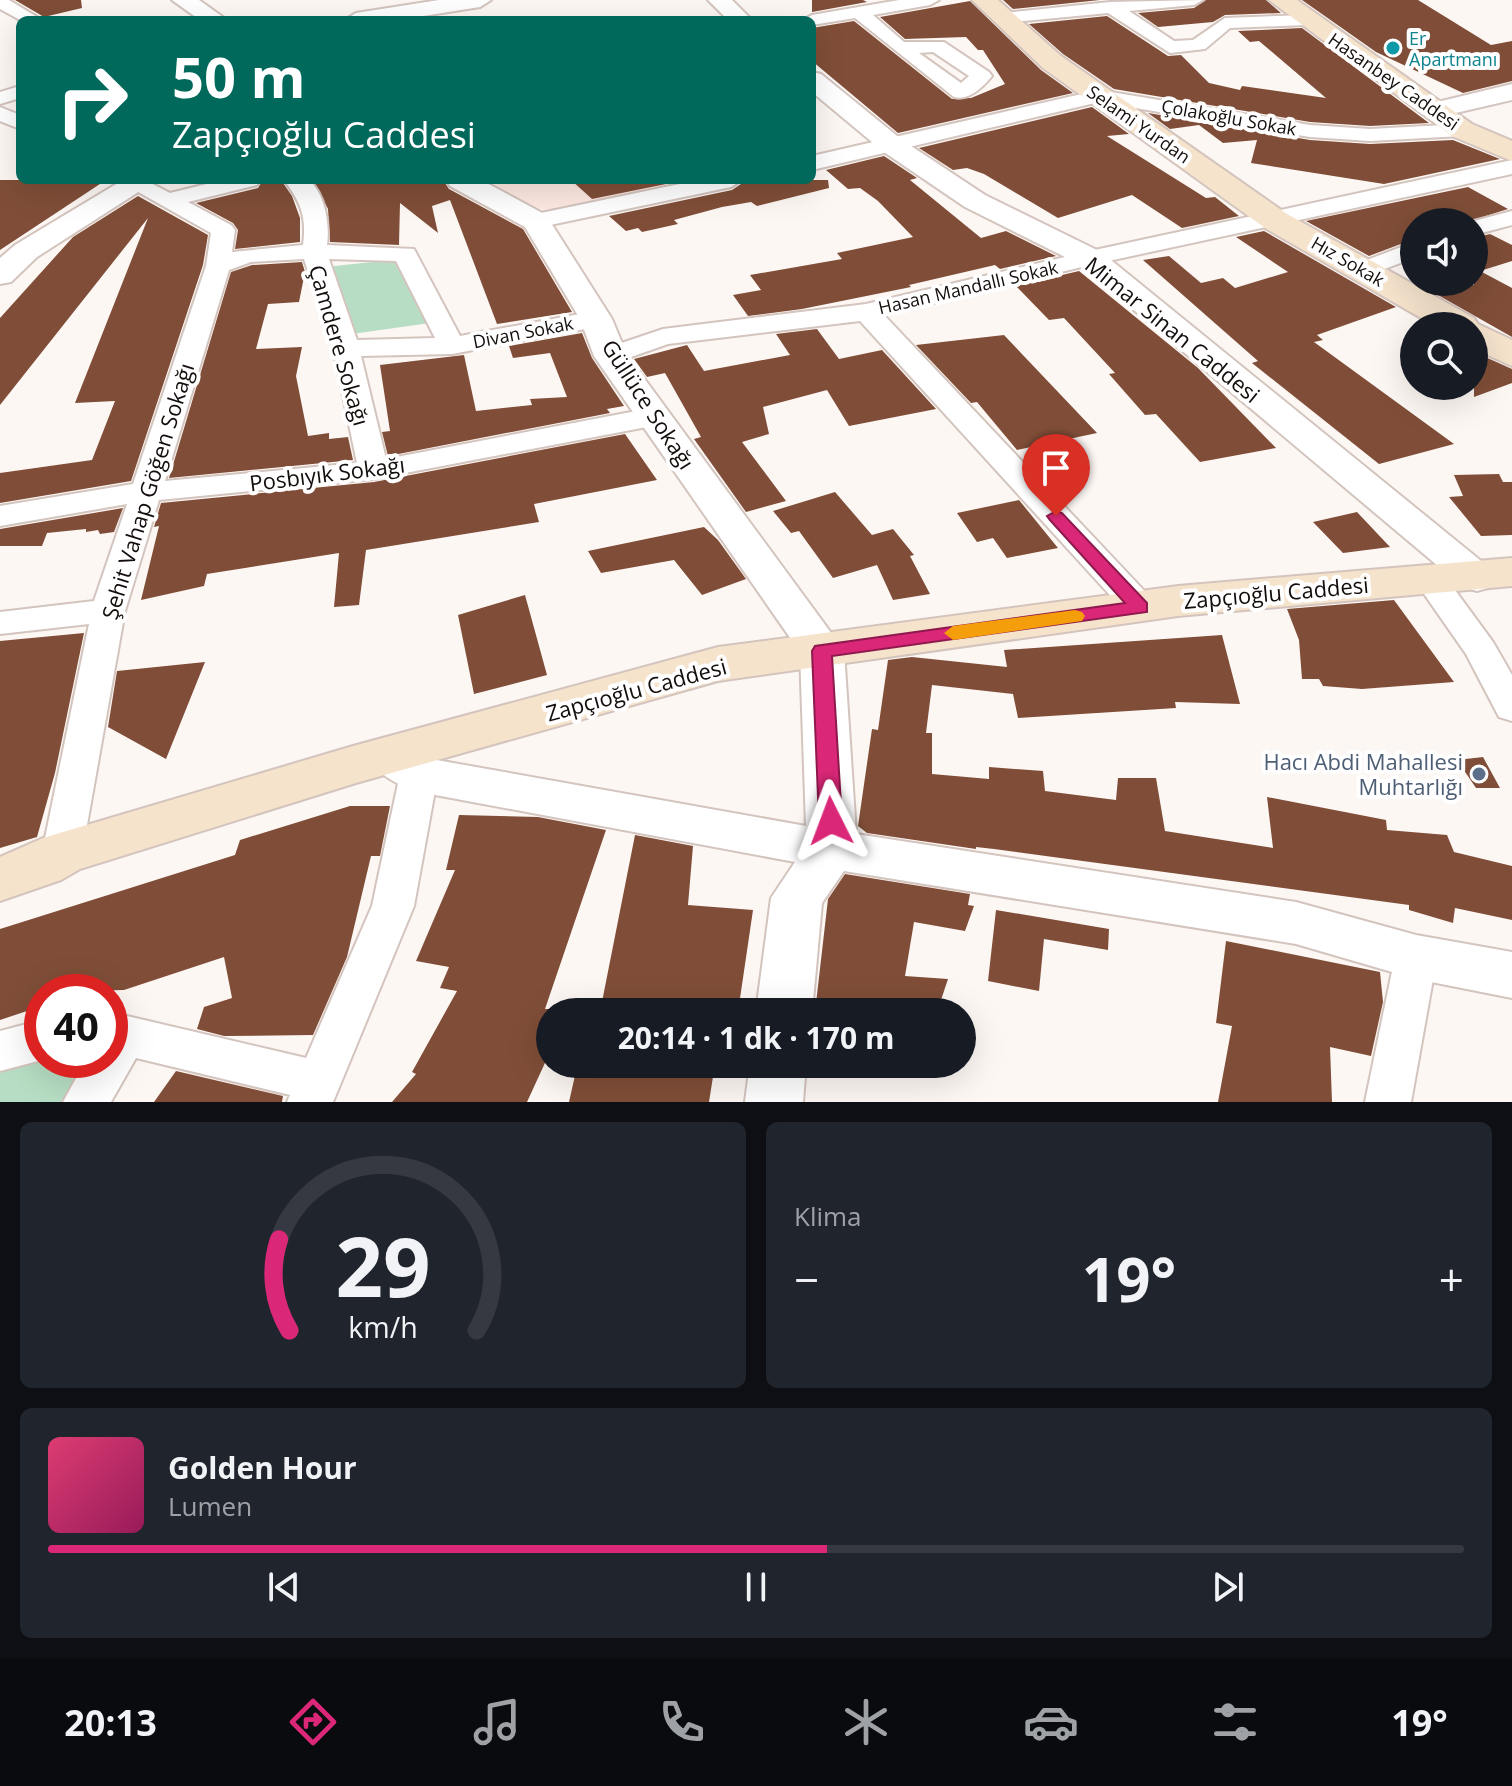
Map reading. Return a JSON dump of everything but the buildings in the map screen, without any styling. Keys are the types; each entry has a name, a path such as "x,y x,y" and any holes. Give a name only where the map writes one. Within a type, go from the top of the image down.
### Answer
{"main road":[{"name":"Selami Yurdan","path":"984,0 1052,62 1276,221"},
{"name":"Hasanbey Caddesi","path":"1281,0 1462,130 1512,152"},
{"name":"Hız Sokak","path":"1276,221 1436,312"},
{"path":"1488,341 1510,353"},
{"name":"Zapçıoğlu Caddesi","path":"0,879 41,865 62,853 404,765 484,732 718,664 1140,607 1429,578 1494,575"},
{"name":"Zapçıoğlu Caddesi","path":"0,864 40,851 62,853"}],"street":[{"path":"183,0 209,16"},
{"path":"381,16 480,0"},
{"path":"719,0 737,16"},
{"path":"816,20 930,0"},
{"path":"1005,20 1194,0"},
{"path":"0,2 26,16"},
{"path":"1110,7 1170,47 1198,45 1225,23 1306,20"},
{"path":"861,14 900,48"},
{"name":"Mimar Sinan Caddesi","path":"816,82 893,146 987,208 1090,258 1494,575"},
{"path":"1434,110 1512,92"},
{"name":"Çolakoğlu Sokak","path":"816,162 1099,96 1310,131 1370,135 1462,130"},
{"name":"Hasan Mandallı Sokak","path":"611,356 663,337 866,312 1090,258 1276,221 1512,167"},
{"path":"0,275 26,251 130,184"},
{"name":"Şehit Vahap Göğen Sokağı","path":"62,853 108,611 143,492 218,266 223,230 141,184"},
{"path":"171,200 233,184"},
{"name":"Çamdere Sokağı","path":"300,184 308,191 317,230 314,252 346,348 374,470"},
{"path":"467,184 536,221 712,184"},
{"path":"1488,224 1512,218"},
{"name":"Güllüce Sokağı","path":"536,221 596,319 611,356 822,651"},
{"path":"218,266 226,259 314,252"},
{"name":"Divan Sokak","path":"314,252 405,254 452,346 518,331 596,319"},
{"path":"1363,270 1400,255"},
{"path":"866,312 1140,607"},
{"path":"346,348 452,346"},
{"name":"Posbıyık Sokağı","path":"0,516 143,492 374,470 652,417"},
{"path":"1429,578 1481,650 1512,708"},
{"path":"0,623 108,611"},
{"path":"786,998 797,898 832,850 822,651"},
{"path":"128,1037 315,1092 393,906 404,765 832,850 1296,923 1416,957 1512,975"},
{"path":"1388,1102 1416,957"},
{"path":"0,1051 24,1045"},
{"path":"86,1102 97,1078"},
{"path":"774,1102 777,1078"}],"shaded area":[{"path":"494,184 689,184 560,212 534,208"}],"green space":[{"path":"400,259 430,323 352,334 325,267"},
{"path":"24,1061 24,1078 81,1078 63,1102 0,1102 0,1063"}],"slow traffic":[{"path":"953,633 1075,616"}],"place":[{"name":"Er Apartmanı","path":"1393,48"},
{"name":"Hacı Abdi Mahallesi Muhtarlığı","path":"1479,774"}],"route":[{"path":"831,821 822,651 1140,607 1056,516"}]}
